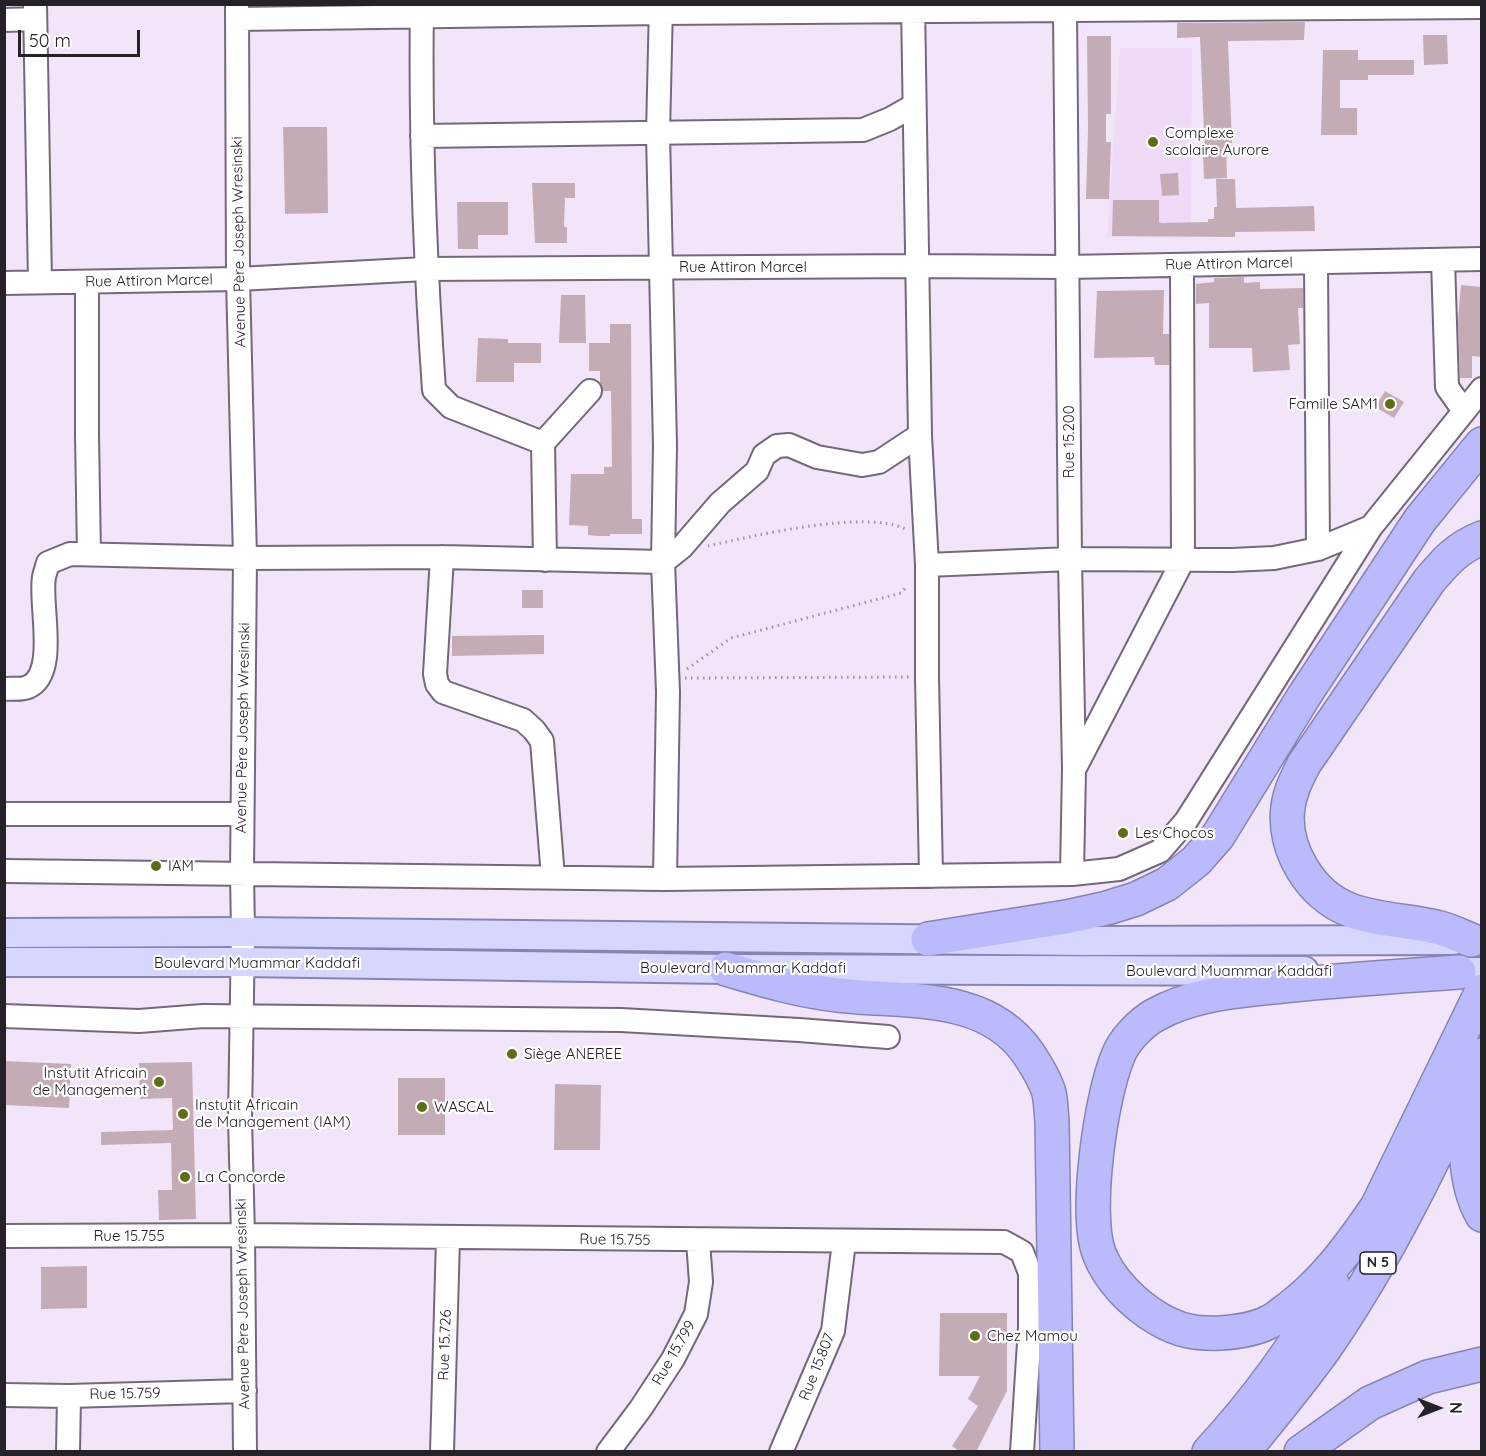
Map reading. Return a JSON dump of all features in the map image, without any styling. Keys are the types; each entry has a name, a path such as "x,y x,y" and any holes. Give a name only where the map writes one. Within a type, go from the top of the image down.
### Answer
{"highway":[{"path":"928,939 1107,908 1136,899 1167,884 1196,861 1218,836 1304,696 1420,519 1482,444"},
{"path":"1476,940 1441,928 1367,915 1348,909 1330,899 1316,887 1298,861 1287,825 1292,789 1304,764 1429,581 1449,557 1467,544 1482,538"},
{"path":"726,969 765,980 837,995 916,1000 951,1005 972,1011 1009,1032 1036,1064 1048,1092 1052,1121 1057,1452"},
{"path":"1377,1207 1344,1255 1303,1298 1270,1322 1238,1332 1196,1334 1166,1324 1128,1296 1113,1278 1099,1253 1094,1219 1096,1157 1105,1094 1118,1053 1135,1031 1155,1016 1184,1002 1222,993 1304,984 1473,988"},
{"name":"N 5","path":"1209,1452 1262,1388 1308,1325 1377,1207 1473,988"},
{"path":"1478,1064 1468,1103 1467,1158 1476,1205 1482,1215"},
{"name":"N 5","path":"1243,1452 1325,1347 1380,1258 1413,1201 1478,1064"},
{"path":"1301,1452 1370,1403 1428,1377 1482,1364"}],"main road":[{"name":"Boulevard Muammar Kaddafi","path":"4,933 243,932 1083,941 1476,940"},
{"name":"Boulevard Muammar Kaddafi","path":"4,962 242,962 726,969 1473,988"}],"street":[{"path":"237,12 913,8 1065,10 1244,6 1482,7"},
{"path":"913,8 920,435 927,565 931,876"},
{"path":"661,9 658,134 669,557 665,879"},
{"path":"422,10 425,269 434,390 451,407 543,443"},
{"name":"Rue 15.200","path":"1065,10 1074,769 1072,874"},
{"path":"4,20 35,12 40,282"},
{"name":"Avenue Père Joseph Wresinski","path":"237,12 238,279 245,558 240,1119 245,1452"},
{"path":"422,136 863,130 913,106"},
{"name":"Rue Attiron Marcel","path":"4,283 238,279 425,269 1067,267 1482,259"},
{"path":"1443,260 1447,387 1464,411"},
{"path":"1316,263 1318,549"},
{"path":"1074,769 1183,560 1182,265"},
{"path":"87,282 89,554"},
{"path":"4,871 665,879 1072,874 1119,869 1160,851 1179,828 1244,730 1371,527 1482,389"},
{"path":"545,560 543,443 590,391"},
{"path":"4,688 27,688 36,681 42,669 46,646 44,577 48,563 70,554 545,560 669,557 692,537 720,502 757,471 764,455 777,446 789,445 817,457 862,465 879,462 920,435"},
{"path":"927,565 1070,559 1274,558 1318,549 1371,527"},
{"path":"442,557 435,674 437,684 443,692 523,720 534,729 542,741 553,877"},
{"path":"4,814 242,814"},
{"path":"4,1016 139,1021 203,1016 621,1020 888,1037"},
{"name":"Rue 15.755","path":"4,1236 243,1235 698,1241 1004,1242 1022,1252 1030,1273 1030,1327 1022,1452"},
{"name":"Rue 15.726","path":"442,1452 448,1238"},
{"name":"Rue 15.799","path":"608,1452 648,1398 673,1359 696,1314 701,1282 698,1241"},
{"name":"Rue 15.807","path":"781,1452 833,1330 844,1242"},
{"name":"Rue 15.759","path":"4,1395 245,1391"},
{"path":"68,1452 69,1395"}],"path":[{"path":"669,557 750,537 846,522 894,524 926,539"},
{"path":"927,565 901,593 731,638 710,654 694,662 677,678 927,677"}],"shaded area":[{"name":"Complexe scolaire Aurore","path":"1120,48 1192,48 1191,238 1107,237"}],"building":[{"path":"1305,22 1304,40 1228,41 1232,143 1226,143 1227,178 1204,179 1200,37 1177,38 1177,23"},
{"path":"1423,35 1447,35 1448,64 1424,65"},
{"path":"1087,36 1111,36 1111,114 1106,114 1106,142 1111,142 1109,199 1086,199"},
{"path":"1323,50 1358,50 1358,60 1414,60 1414,75 1368,75 1368,80 1340,80 1340,108 1357,108 1357,135 1321,135"},
{"path":"283,127 327,127 328,213 285,214"},
{"path":"1178,173 1179,195 1162,196 1160,174"},
{"path":"1216,179 1235,179 1236,208 1314,206 1315,231 1235,232 1235,237 1112,236 1113,200 1159,200 1159,222 1162,223 1208,222 1208,219 1214,219 1214,207 1217,207"},
{"path":"532,183 575,183 575,198 565,198 564,227 567,227 567,243 535,243"},
{"path":"457,202 508,202 508,235 478,235 478,249 458,249"},
{"path":"1244,277 1244,283 1260,282 1260,289 1303,288 1303,308 1298,308 1300,344 1288,345 1290,370 1253,372 1252,348 1209,348 1209,303 1196,304 1196,284 1214,282 1214,278"},
{"path":"1461,285 1482,287 1482,357 1472,356 1472,378 1460,378 1458,320"},
{"path":"1164,290 1163,334 1169,334 1169,365 1155,365 1154,357 1094,358 1097,291"},
{"path":"561,295 585,295 586,343 559,343"},
{"path":"610,324 631,324 632,519 642,519 642,534 588,535 588,526 569,525 571,474 604,474 604,467 612,467 611,391 603,391 600,371 589,371 589,343 610,343"},
{"path":"478,338 508,339 508,343 541,343 541,363 514,363 514,382 476,382"},
{"name":"Famille SAM1","path":"1385,391 1404,402 1394,418 1375,407"},
{"path":"522,590 543,590 543,608 522,608"},
{"path":"544,635 544,654 452,656 452,636"},
{"path":"4,1061 71,1064 69,1108 4,1105"},
{"name":"Instutit Africain de Management (IAM)","path":"192,1062 196,1219 159,1220 158,1190 172,1190 171,1143 101,1145 101,1132 173,1130 172,1098 140,1099 139,1063"},
{"name":"WASCAL","path":"398,1078 445,1078 445,1135 398,1135"},
{"path":"555,1084 601,1085 600,1150 554,1150"},
{"path":"87,1266 87,1308 41,1309 41,1267"},
{"path":"940,1313 1007,1313 1007,1391 976,1452 960,1452 952,1446 978,1406 968,1399 980,1376 939,1376"}],"place":[{"name":"Complexe scolaire Aurore","path":"1153,142"},
{"name":"Famille SAM1","path":"1390,404"},
{"name":"Les Chocos","path":"1123,833"},
{"name":"IAM","path":"156,866"},
{"name":"Siège ANEREE","path":"512,1054"},
{"name":"Instutit Africain de Management","path":"159,1082"},
{"name":"WASCAL","path":"422,1107"},
{"name":"Instutit Africain de Management (IAM)","path":"183,1114"},
{"name":"La Concorde","path":"185,1177"},
{"name":"Chez Mamou","path":"975,1336"}]}
